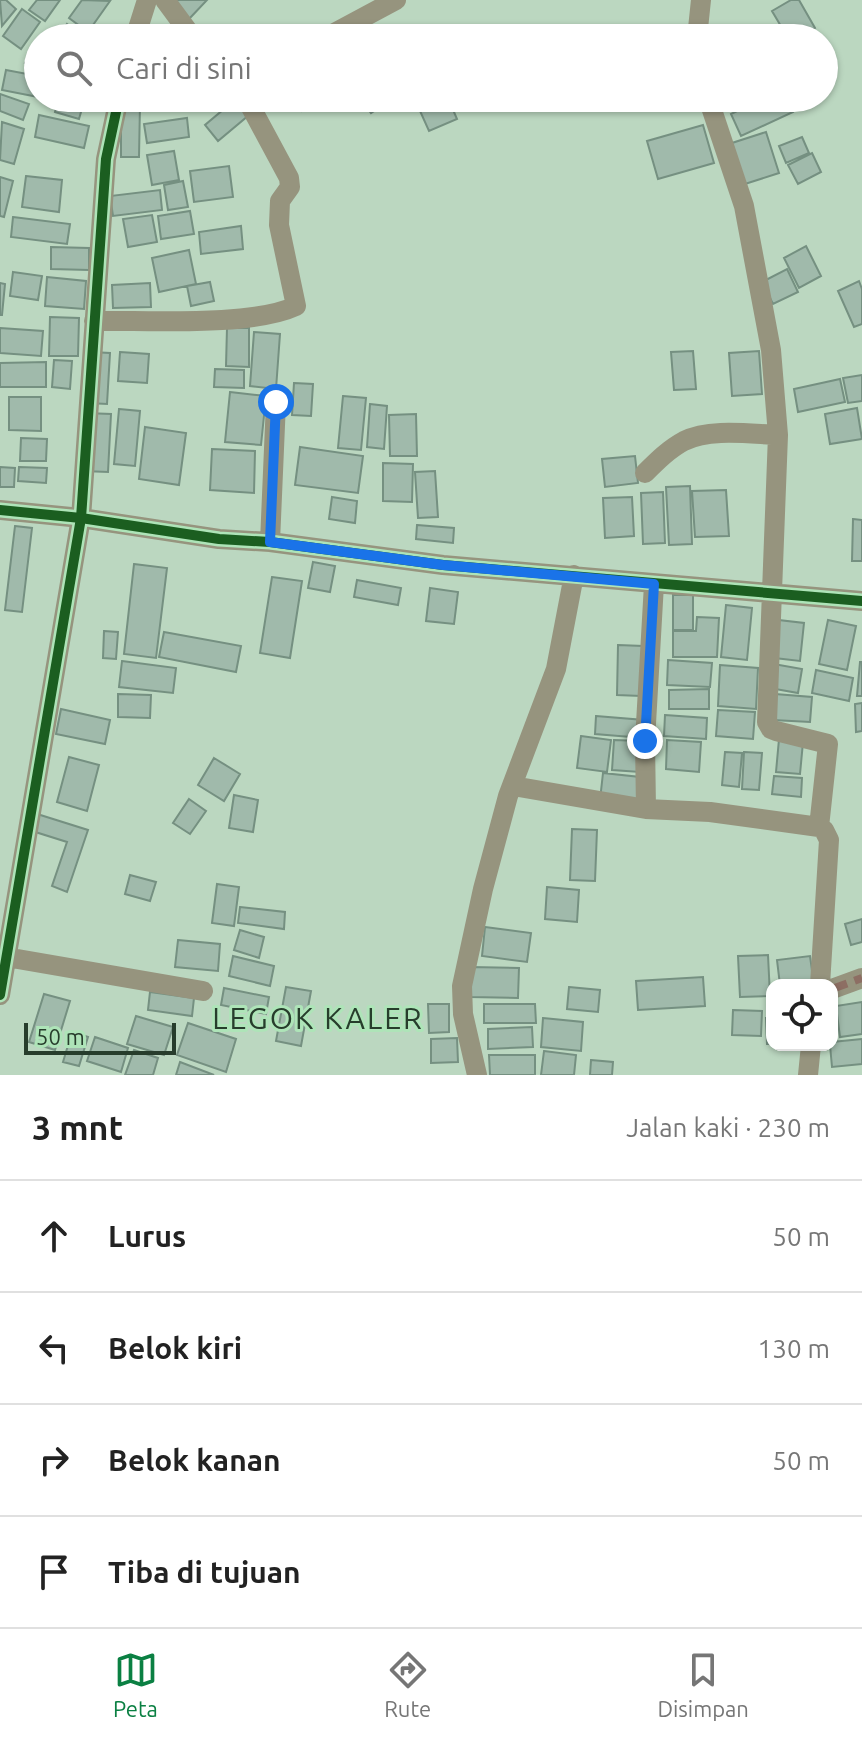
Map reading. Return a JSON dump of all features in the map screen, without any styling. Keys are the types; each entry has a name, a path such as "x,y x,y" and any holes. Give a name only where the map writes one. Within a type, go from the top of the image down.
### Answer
{"street":[{"path":"139,24 147,0"},
{"path":"165,0 183,24"},
{"path":"351,24 396,0"},
{"path":"698,24 701,0"},
{"path":"0,995 81,518 106,159 116,112"},
{"path":"94,321 218,320 277,313 296,306 279,225 280,201 290,187 289,178 254,112"},
{"path":"713,112 744,206 771,350 778,435 767,722 771,729 828,744 819,827"},
{"path":"270,542 276,402"},
{"path":"645,473 665,453 686,439 712,434 778,435"},
{"path":"0,510 443,565 862,601"},
{"path":"477,1075 463,1014 462,986 483,889 513,786 556,669 574,575"},
{"path":"646,809 645,741 654,584"},
{"path":"513,786 646,809 710,812 824,830 829,840 820,979"},
{"path":"6,957 203,991"},
{"path":"838,987 862,978"},
{"path":"808,1075 810,1051"}],"building":[{"path":"0,0 6,0 16,9 2,26"},
{"path":"37,0 60,0 45,21 29,10"},
{"path":"82,0 110,1 94,24 77,24 69,18"},
{"path":"169,0 207,0 189,19"},
{"path":"791,0 799,0 813,24 780,24 772,11"},
{"path":"22,9 40,22 24,24 24,45 21,49 3,36"},
{"path":"6,70 24,73 24,94 2,90"},
{"path":"0,94 24,102 26,112 23,120 0,111"},
{"path":"55,112 81,112 79,119"},
{"path":"121,112 140,112 139,157 121,157"},
{"path":"220,112 247,112 249,115 218,141 205,125"},
{"path":"420,112 454,112 457,119 429,131"},
{"path":"735,112 793,112 741,136 731,114"},
{"path":"39,115 89,126 84,148 35,137"},
{"path":"187,118 189,137 147,143 144,124"},
{"path":"2,122 24,129 14,164 0,160"},
{"path":"703,125 714,163 658,179 647,141"},
{"path":"766,132 779,173 745,184 732,143"},
{"path":"802,137 809,153 786,163 779,146"},
{"path":"174,151 179,180 152,185 147,155"},
{"path":"812,153 821,172 798,184 788,165"},
{"path":"229,166 233,197 194,202 190,171"},
{"path":"26,176 62,180 59,212 22,207"},
{"path":"0,177 13,181 4,217 0,216"},
{"path":"183,181 188,207 168,210 164,185"},
{"path":"160,190 162,210 113,216 110,196"},
{"path":"190,211 194,234 161,239 158,216"},
{"path":"152,215 157,242 128,247 123,219"},
{"path":"13,217 70,224 67,244 11,237"},
{"path":"241,226 243,249 201,254 199,232"},
{"path":"806,246 821,276 799,288 784,258"},
{"path":"51,247 89,248 89,270 51,269"},
{"path":"189,250 196,284 159,292 152,258"},
{"path":"787,269 798,292 773,304 762,282"},
{"path":"13,272 42,276 38,300 10,296"},
{"path":"47,277 86,281 84,309 45,306"},
{"path":"859,281 862,289 862,324 854,327 838,291"},
{"path":"210,282 214,301 191,306 187,286"},
{"path":"0,283 5,284 2,315 0,315"},
{"path":"150,283 151,307 113,308 112,285"},
{"path":"50,317 79,318 78,356 49,356"},
{"path":"0,328 43,331 41,356 0,353"},
{"path":"227,328 249,328 249,367 226,366"},
{"path":"254,332 280,334 276,389 250,386"},
{"path":"693,351 696,389 674,390 671,352"},
{"path":"759,351 762,394 732,396 729,353"},
{"path":"91,352 110,353 107,404 88,403"},
{"path":"120,352 149,354 147,383 118,381"},
{"path":"54,360 72,361 70,389 52,387"},
{"path":"46,362 46,387 0,387 0,363"},
{"path":"215,369 244,370 244,388 214,387"},
{"path":"862,375 862,401 848,403 843,378"},
{"path":"840,379 845,402 798,412 794,389"},
{"path":"294,383 313,384 311,416 292,415"},
{"path":"230,392 266,396 261,445 225,442"},
{"path":"343,396 366,398 361,450 338,448"},
{"path":"9,397 41,397 41,431 9,430"},
{"path":"370,404 387,406 384,449 367,447"},
{"path":"857,408 862,439 830,444 825,414"},
{"path":"119,409 140,411 135,466 114,464"},
{"path":"85,413 111,414 108,472 83,471"},
{"path":"416,414 417,456 390,456 389,415"},
{"path":"145,427 186,433 179,485 139,479"},
{"path":"21,438 47,439 46,461 20,461"},
{"path":"300,447 363,456 358,493 295,485"},
{"path":"212,449 255,451 254,493 210,490"},
{"path":"635,456 638,483 605,487 602,459"},
{"path":"383,463 413,464 412,502 383,501"},
{"path":"0,467 15,468 14,487 0,487"},
{"path":"19,467 47,468 46,483 18,481"},
{"path":"435,471 438,517 418,518 415,472"},
{"path":"690,486 692,544 669,545 666,487"},
{"path":"726,490 729,536 695,537 692,491"},
{"path":"663,492 665,543 643,544 641,493"},
{"path":"332,497 357,501 355,523 329,519"},
{"path":"632,497 634,536 605,538 603,498"},
{"path":"853,519 862,520 862,561 852,561"},
{"path":"417,525 454,528 453,543 416,539"},
{"path":"15,526 32,528 22,612 5,610"},
{"path":"313,562 335,566 330,592 308,588"},
{"path":"134,564 167,568 156,658 124,654"},
{"path":"272,577 302,581 290,658 260,653"},
{"path":"357,580 401,588 398,605 354,597"},
{"path":"430,588 458,592 454,624 426,621"},
{"path":"673,595 693,595 693,630 673,630"},
{"path":"726,605 752,608 747,660 721,657"},
{"path":"697,617 719,618 717,657 673,657 673,631 696,631"},
{"path":"770,619 804,623 800,661 766,657"},
{"path":"828,620 856,626 847,670 819,664"},
{"path":"104,631 118,632 116,659 103,658"},
{"path":"164,632 241,646 236,672 159,657"},
{"path":"618,645 643,646 641,696 617,695"},
{"path":"668,660 712,663 710,687 667,685"},
{"path":"122,661 176,668 173,693 119,687"},
{"path":"860,662 862,696 857,696"},
{"path":"768,663 802,669 798,693 764,687"},
{"path":"720,665 758,668 756,709 718,706"},
{"path":"816,670 853,678 849,701 812,693"},
{"path":"709,689 709,709 669,709 669,690"},
{"path":"118,694 151,695 150,718 118,717"},
{"path":"775,694 812,697 810,722 773,720"},
{"path":"862,703 862,731 856,732 855,704"},
{"path":"61,709 110,720 105,744 56,734"},
{"path":"718,710 755,712 753,739 716,736"},
{"path":"665,715 707,718 706,739 664,736"},
{"path":"596,716 644,720 643,738 595,734"},
{"path":"581,736 611,740 607,772 577,768"},
{"path":"779,739 803,742 800,774 776,772"},
{"path":"614,740 641,741 640,772 612,770"},
{"path":"667,740 701,742 699,772 666,769"},
{"path":"725,752 742,753 739,787 722,785"},
{"path":"744,752 762,753 759,790 742,789"},
{"path":"69,757 99,765 87,811 57,802"},
{"path":"214,758 240,774 224,801 198,785"},
{"path":"603,773 640,777 636,805 600,800"},
{"path":"774,776 802,778 801,797 772,794"},
{"path":"234,795 258,800 253,832 229,828"},
{"path":"189,799 206,811 190,834 173,823"},
{"path":"34,813 88,830 67,892 52,886 67,842 29,830"},
{"path":"572,829 597,830 595,881 570,880"},
{"path":"130,875 156,882 150,901 125,894"},
{"path":"217,884 239,887 234,926 212,923"},
{"path":"547,887 579,890 577,922 545,919"},
{"path":"240,907 285,912 284,929 238,923"},
{"path":"862,919 862,942 851,945 845,924"},
{"path":"485,927 531,933 527,962 482,956"},
{"path":"240,930 264,937 259,958 234,950"},
{"path":"178,940 220,944 218,971 175,967"},
{"path":"768,955 766,996 740,997 738,956"},
{"path":"233,956 274,966 270,986 229,976"},
{"path":"810,956 813,979 779,979 777,960"},
{"path":"470,967 519,968 518,998 470,997"},
{"path":"703,977 705,1006 638,1010 636,981"},
{"path":"286,987 311,991 301,1046 276,1041"},
{"path":"569,987 600,990 598,1012 567,1009"},
{"path":"224,988 269,997 266,1014 221,1005"},
{"path":"150,992 194,998 192,1016 148,1010"},
{"path":"44,994 70,1001 55,1050 29,1042"},
{"path":"862,1002 862,1034 840,1037 838,1006"},
{"path":"428,1004 449,1004 449,1032 429,1033"},
{"path":"484,1004 535,1004 536,1023 484,1023"},
{"path":"733,1010 762,1011 761,1036 732,1035"},
{"path":"136,1016 173,1027 164,1055 127,1044"},
{"path":"543,1018 583,1022 581,1051 541,1047"},
{"path":"188,1023 236,1039 226,1072 177,1055"},
{"path":"532,1027 533,1047 488,1049 488,1029"},
{"path":"72,1032 88,1037 79,1066 63,1062"},
{"path":"95,1037 128,1048 121,1072 87,1061"},
{"path":"457,1038 458,1062 431,1063 431,1039"},
{"path":"862,1039 862,1064 832,1067 831,1051 838,1051 838,1041"},
{"path":"134,1050 158,1058 153,1075 125,1075"},
{"path":"544,1051 576,1055 574,1075 541,1075"},
{"path":"489,1055 535,1055 535,1075 490,1075"},
{"path":"591,1060 613,1062 612,1075 590,1075"},
{"path":"180,1062 214,1075 176,1075"}],"marked path":[{"path":"838,987 862,978"}],"cycle path":[{"path":"0,995 81,518 106,159 116,112"},
{"path":"0,510 443,565 862,601"}],"district":[{"name":"LEGOK KALER","path":"318,1019"}],"route":[{"path":"276,402 270,542 443,565 654,584 645,741"}]}
